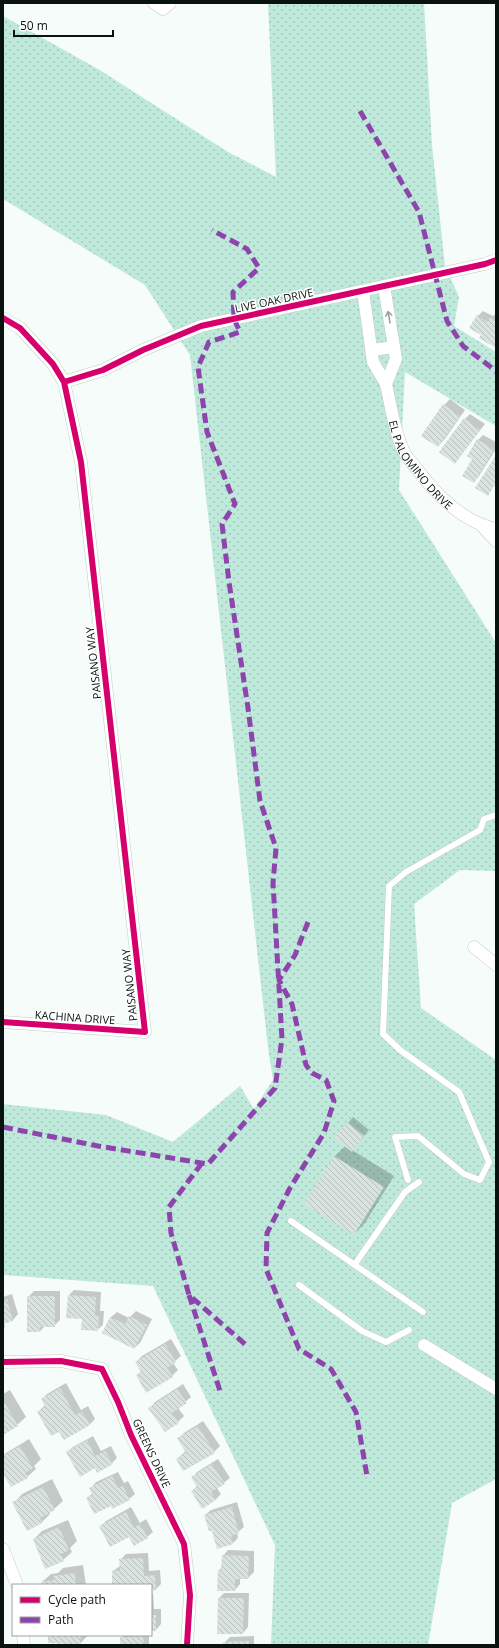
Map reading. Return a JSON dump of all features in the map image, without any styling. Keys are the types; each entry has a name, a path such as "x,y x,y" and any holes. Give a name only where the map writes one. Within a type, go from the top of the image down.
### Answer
{"street":[{"name":"LIVE OAK DRIVE","path":"64,382 103,370 143,350 201,326 485,264 496,260"},
{"path":"384,286 396,359 386,384"},
{"name":"EL PALOMINO DRIVE","path":"364,291 373,362 386,384 394,420 404,453 430,486 455,510 483,526 496,530"},
{"name":"PAISANO WAY","path":"3,318 20,328 53,364 64,382 81,462 145,1032"},
{"path":"372,350 394,347"},
{"name":"EL PALOMINO DRIVE","path":"483,526 496,541"},
{"path":"474,947 496,965"},
{"name":"KACHINA DRIVE","path":"3,1022 145,1032"},
{"path":"424,1345 496,1389"},
{"name":"GREENS DRIVE","path":"3,1362 61,1361 102,1369 184,1544 190,1595 187,1645"},
{"path":"3,1549 17,1584"}],"lane":[{"path":"408,1180 395,1137 418,1136 464,1174 480,1180 489,1162 459,1092 400,1050 383,1034 389,886 406,872 480,830 484,819 496,815"},
{"path":"354,1264 405,1192 419,1182"},
{"path":"291,1221 423,1312"},
{"path":"299,1285 362,1331 386,1342 409,1330"}],"green space":[{"path":"268,3 424,3 432,145 445,266 459,297 454,326 496,352 496,426 405,372 399,490 496,643 496,871 460,870 414,904 421,1008 496,1060 496,1479 452,1503 428,1645 271,1645 275,1545 153,1286 3,1275 3,1104 106,1115 173,1142 240,1086 254,1109 273,1080 268,1047 190,355 145,285 3,199 3,16 98,69 228,152 276,177"}],"building":[{"path":"477,315 487,322 490,318 496,321 496,348 479,338 481,335 469,328"},
{"path":"443,404 460,416 438,447 421,436"},
{"path":"464,418 480,430 455,464 439,452"},
{"path":"477,439 494,450 474,483 462,476 472,459 467,456"},
{"path":"496,455 496,488 494,486 488,496 475,488"},
{"path":"347,1122 364,1136 352,1152 334,1138"},
{"path":"334,1156 384,1187 354,1235 304,1204"},
{"path":"68,1295 96,1297 95,1316 99,1316 98,1331 81,1330 82,1319 66,1318"},
{"path":"27,1296 55,1296 55,1327 40,1327 40,1332 27,1332"},
{"path":"7,1299 13,1321 3,1324 3,1300"},
{"path":"129,1316 147,1325 134,1349 102,1333 110,1317 125,1324"},
{"path":"165,1344 176,1362 167,1368 173,1377 146,1393 136,1375 141,1372 135,1362"},
{"path":"60,1388 75,1415 82,1411 90,1425 64,1440 59,1432 51,1436 37,1412 45,1407 41,1399"},
{"path":"177,1389 187,1403 172,1413 179,1423 165,1432 148,1408"},
{"path":"3,1399 18,1426 3,1435"},
{"path":"198,1426 215,1453 183,1471 176,1459 186,1453 177,1438"},
{"path":"87,1440 95,1456 105,1451 113,1464 97,1473 95,1468 80,1477 66,1452"},
{"path":"20,1446 33,1468 25,1473 28,1478 11,1487 3,1474 3,1456"},
{"path":"212,1464 225,1484 211,1492 216,1500 202,1509 191,1491 197,1487 191,1477"},
{"path":"112,1476 118,1488 123,1486 130,1500 112,1509 111,1506 94,1514 86,1498 93,1495 89,1488"},
{"path":"43,1487 55,1510 40,1518 42,1523 27,1531 12,1502"},
{"path":"232,1507 239,1533 231,1536 233,1544 217,1549 212,1531 209,1531 204,1515"},
{"path":"126,1512 134,1528 140,1524 148,1538 134,1546 129,1537 110,1547 99,1526"},
{"path":"59,1527 69,1550 61,1554 64,1561 45,1569 33,1539"},
{"path":"222,1555 249,1556 248,1579 235,1579 235,1591 217,1591 218,1570 221,1570"},
{"path":"143,1558 144,1576 155,1575 156,1590 152,1591 152,1584 112,1584 112,1571 120,1570 119,1559"},
{"path":"75,1573 76,1584 42,1584 41,1582 54,1580 53,1576"},
{"path":"218,1598 244,1598 243,1634 217,1634"},
{"path":"152,1615 156,1615 156,1631 152,1631"},
{"path":"48,1636 81,1636 80,1645 48,1643"},
{"path":"120,1637 143,1637 144,1645 120,1645"},
{"path":"249,1641 249,1645 223,1645 223,1642"}],"marked path":[{"path":"360,111 419,212 447,321 463,346 496,371"},
{"path":"3,1127 98,1146 208,1164 275,1088 282,1039 273,883 276,848 260,801 222,524 235,504 207,432 198,367 209,342 240,332 234,319 233,292 259,268 247,249 212,230"},
{"path":"308,922 295,955 279,980 292,1004 306,1065 312,1073 326,1080 334,1101 324,1133 290,1188 267,1233 266,1269 299,1349 331,1369 356,1412 367,1476"},
{"path":"202,1163 169,1207 171,1233 189,1295 246,1345"},
{"path":"189,1295 221,1394"}],"cycle path":[{"path":"64,382 103,370 143,350 201,326 485,264 496,260"},
{"path":"3,318 20,328 53,364 64,382 81,462 145,1032 3,1022"},
{"path":"3,1362 61,1361 102,1369 118,1402 131,1435 184,1544 190,1595 187,1645"}]}
